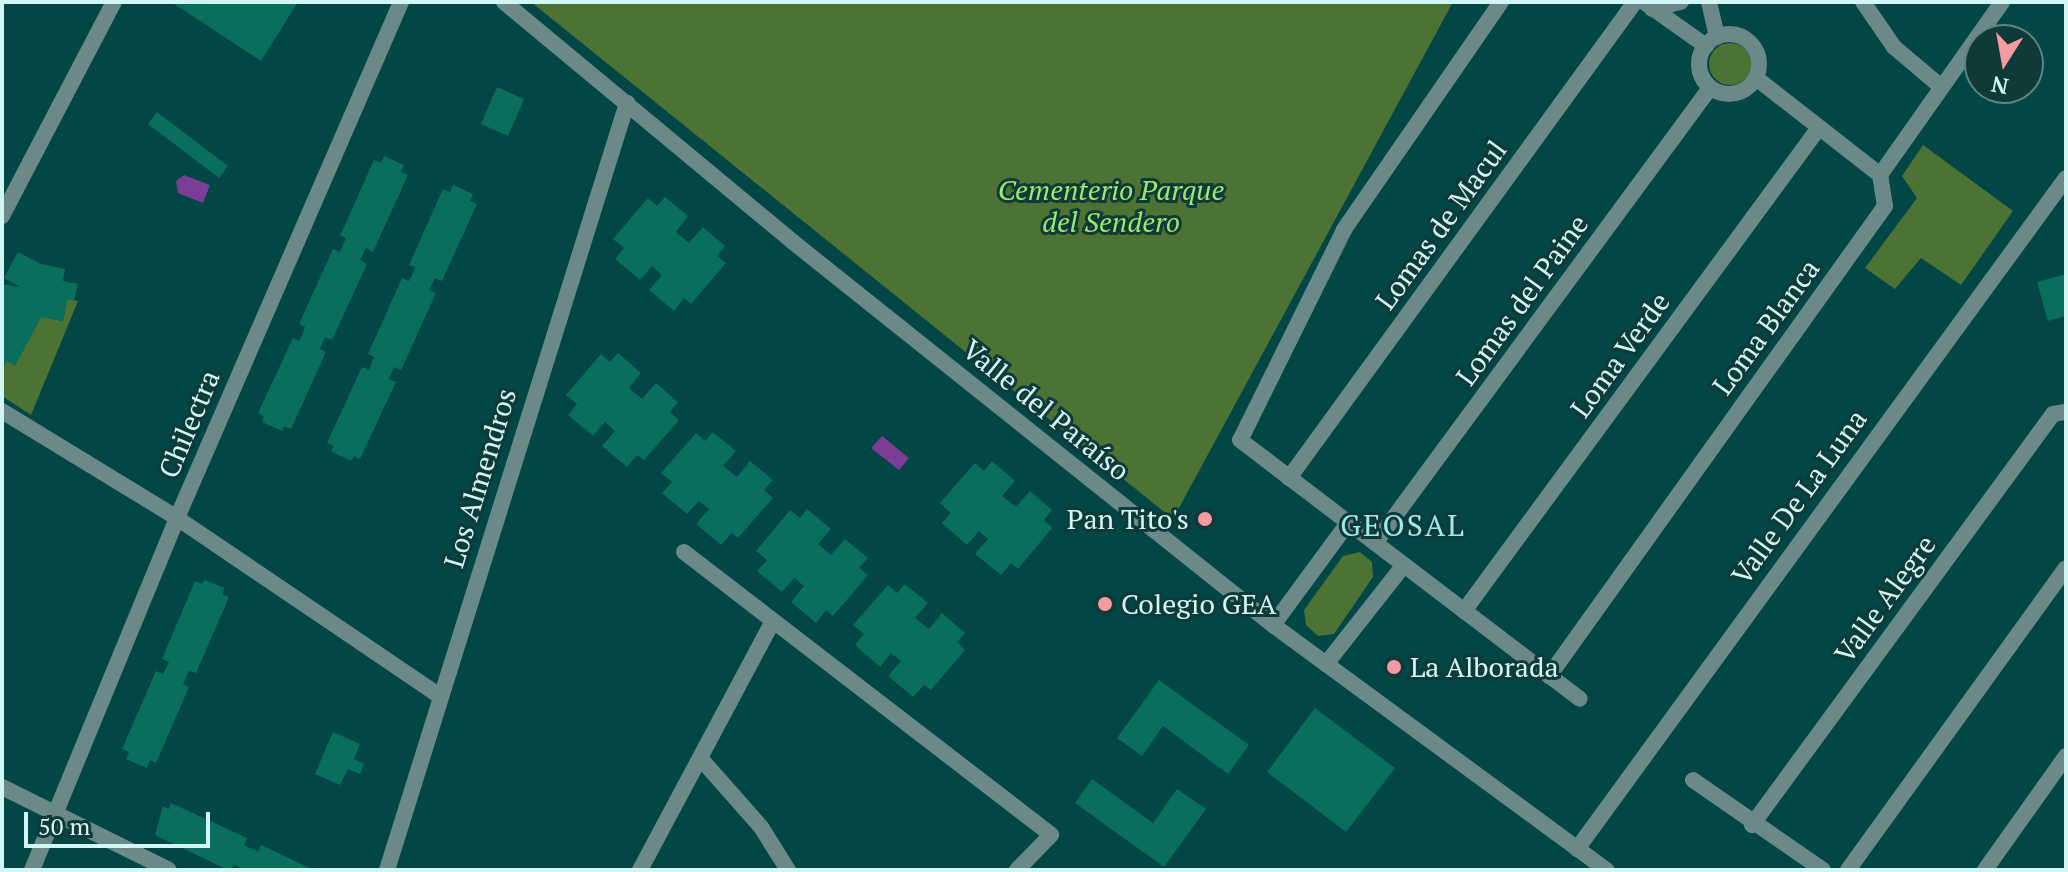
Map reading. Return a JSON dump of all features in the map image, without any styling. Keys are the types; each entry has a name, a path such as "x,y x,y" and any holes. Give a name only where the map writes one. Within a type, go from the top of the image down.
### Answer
{"street":[{"path":"2,216 114,2"},
{"name":"Chilectra","path":"32,870 177,518 401,2"},
{"name":"Valle del Paraíso","path":"504,2 1273,625 1607,870"},
{"path":"1501,2 1344,230 1240,440 1580,699"},
{"name":"Lomas de Macul","path":"1289,478 1635,2"},
{"path":"1648,5 1681,2"},
{"path":"1648,5 1711,42 1748,42 1759,60 1756,78 1734,94 1710,88 1700,72 1711,42 1709,2"},
{"path":"1863,2 1894,47 1939,85"},
{"path":"1756,78 1880,175 1939,85 2002,2"},
{"name":"Lomas del Paine","path":"1375,543 1710,88"},
{"name":"Los Almendros","path":"387,870 627,103"},
{"name":"Loma Verde","path":"1464,611 1818,129"},
{"name":"Loma Blanca","path":"1549,676 1885,206 1880,175"},
{"name":"Valle De La Luna","path":"1577,849 2066,178"},
{"path":"2,411 177,518 440,696"},
{"name":"Valle Alegre","path":"1752,825 2053,414 2066,412"},
{"path":"1273,625 1348,523"},
{"path":"684,552 772,623 1051,835 1017,870"},
{"path":"1326,664 1404,565"},
{"path":"1848,870 2066,568"},
{"path":"640,870 772,623"},
{"path":"1985,870 2066,756"},
{"path":"701,759 761,827 788,870"},
{"path":"1693,780 1752,825 1823,870"},
{"path":"2,787 56,818 169,870"}],"green space":[{"name":"Cementerio Parque del Sendero","path":"531,2 1453,2 1173,519"},
{"path":"1730,43 1745,49 1751,64 1745,79 1730,85 1715,79 1709,64 1715,49"},
{"path":"1923,145 2013,211 1961,285 1921,258 1895,289 1865,268 1917,198 1902,176"},
{"path":"67,299 78,301 31,415 2,396 2,370 7,361 15,365 41,317 63,321"},
{"path":"1360,552 1372,562 1373,577 1334,634 1318,636 1306,625 1304,610 1343,556"}],"shaded area":[{"path":"184,175 210,185 203,203 178,193 176,181"},
{"path":"882,436 909,458 899,470 871,448"}],"building":[{"path":"171,2 298,2 261,61"},
{"path":"497,87 524,99 508,136 481,124"},
{"path":"157,112 228,166 219,178 148,124"},
{"path":"384,156 404,165 401,172 408,175 373,252 366,248 360,260 367,264 332,340 325,337 320,349 326,352 291,429 284,426 282,431 262,422 264,416 258,413 293,338 299,341 303,333 305,327 299,324 333,249 340,252 346,238 340,236 374,160 381,163"},
{"path":"453,185 473,194 470,201 477,204 442,281 435,278 429,290 436,293 401,370 394,367 389,379 396,382 360,459 354,456 351,461 331,451 334,446 327,443 362,367 369,370 374,357 368,354 402,278 409,281 413,273 415,267 409,265 443,189 450,192"},
{"path":"665,197 688,216 676,232 689,243 703,227 725,246 717,256 726,263 691,304 684,298 674,311 649,290 662,275 652,266 640,280 615,259 624,248 613,239 648,198 657,206"},
{"path":"18,252 41,264 65,269 63,281 78,284 74,301 67,299 63,321 41,317 15,366 7,361 2,370 2,284 20,287 4,278"},
{"path":"2066,274 2066,316 2048,321 2037,282"},
{"path":"618,353 641,373 629,388 642,399 656,383 678,402 670,412 679,420 644,460 637,455 627,467 602,446 615,431 605,422 593,436 568,415 577,404 566,395 601,354 610,362"},
{"path":"713,432 736,451 723,466 737,477 750,461 773,480 764,490 773,498 738,538 732,533 721,545 696,524 709,509 699,501 687,514 662,493 672,482 661,473 696,433 705,441"},
{"path":"992,461 1015,481 1002,496 1016,507 1030,491 1052,510 1044,520 1052,528 1018,569 1011,563 1001,575 975,554 988,539 979,531 967,545 942,523 951,513 940,503 975,463 984,471"},
{"path":"807,509 831,529 818,544 831,555 845,539 868,558 859,568 868,575 833,616 826,610 816,623 791,602 804,586 794,578 782,592 757,571 767,560 756,551 790,510 800,518"},
{"path":"204,580 225,588 222,594 229,597 196,673 189,671 183,684 189,687 156,763 150,760 147,768 126,759 129,752 122,749 156,671 163,674 169,662 162,659 195,581 202,584"},
{"path":"905,584 928,603 915,618 929,629 942,613 965,633 957,642 965,650 931,690 924,685 913,697 888,676 901,661 891,653 880,667 855,645 864,634 853,625 888,585 897,593"},
{"path":"1159,680 1249,745 1228,774 1163,726 1142,756 1117,738"},
{"path":"1315,708 1395,768 1346,832 1267,772"},
{"path":"333,732 360,744 354,759 364,764 360,774 348,769 340,785 315,774"},
{"path":"1092,779 1153,823 1177,789 1206,809 1164,867 1075,803"},
{"path":"171,803 247,838 244,845 252,849 258,851 261,845 314,870 245,870 235,865 228,870 155,835 163,806 169,809"}],"place":[{"name":"Pan Tito's","path":"1205,519"},
{"name":"Colegio GEA","path":"1105,604"},
{"name":"La Alborada","path":"1394,667"}],"district":[{"name":"GEOSAL","path":"1403,525"}]}
